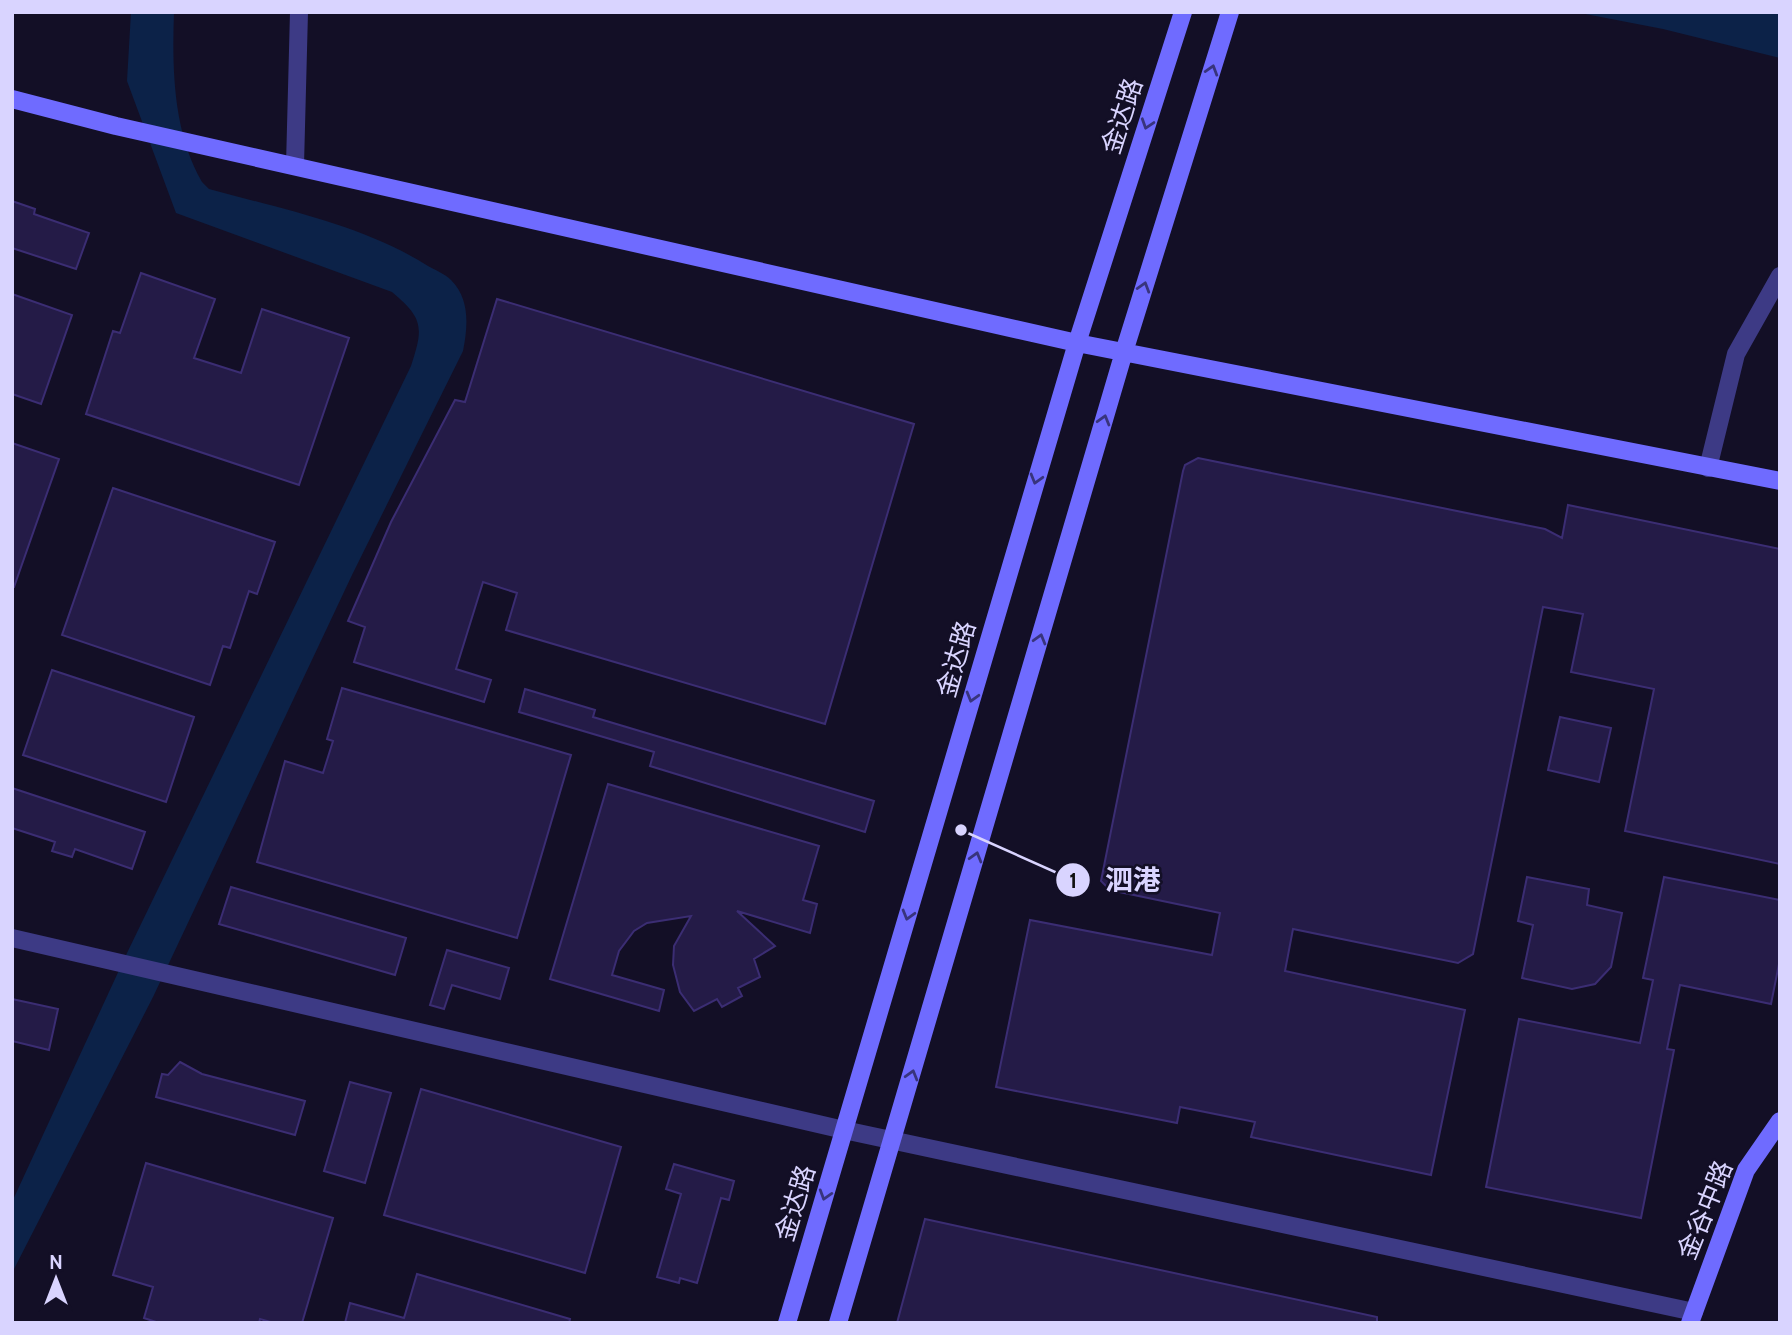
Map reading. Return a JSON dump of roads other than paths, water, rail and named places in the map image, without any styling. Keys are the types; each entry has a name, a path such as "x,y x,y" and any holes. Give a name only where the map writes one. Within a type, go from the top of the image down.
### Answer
{"street":[{"path":"295,165 299,12"},
{"name":"金达路","path":"787,1323 1077,343 1183,12"},
{"path":"838,1323 1124,352 1230,12"},
{"path":"12,99 116,126 1077,343 1780,481"},
{"path":"1708,468 1736,354 1780,276"},
{"path":"12,938 844,1130 1692,1318"},
{"name":"金谷中路","path":"1692,1318 1746,1170 1780,1121"}],"water":[{"path":"131,12 174,12 174,78 180,121 192,163 209,189 293,211 377,239 440,272 451,280 462,296 466,332 463,351 352,575 153,997 12,1273 12,1202 127,953 411,366 419,332 410,309 392,292 176,213 127,81"},
{"path":"1575,12 1780,12 1780,58 1663,29"}],"place":[{"name":"泗港","path":"961,830"}]}
